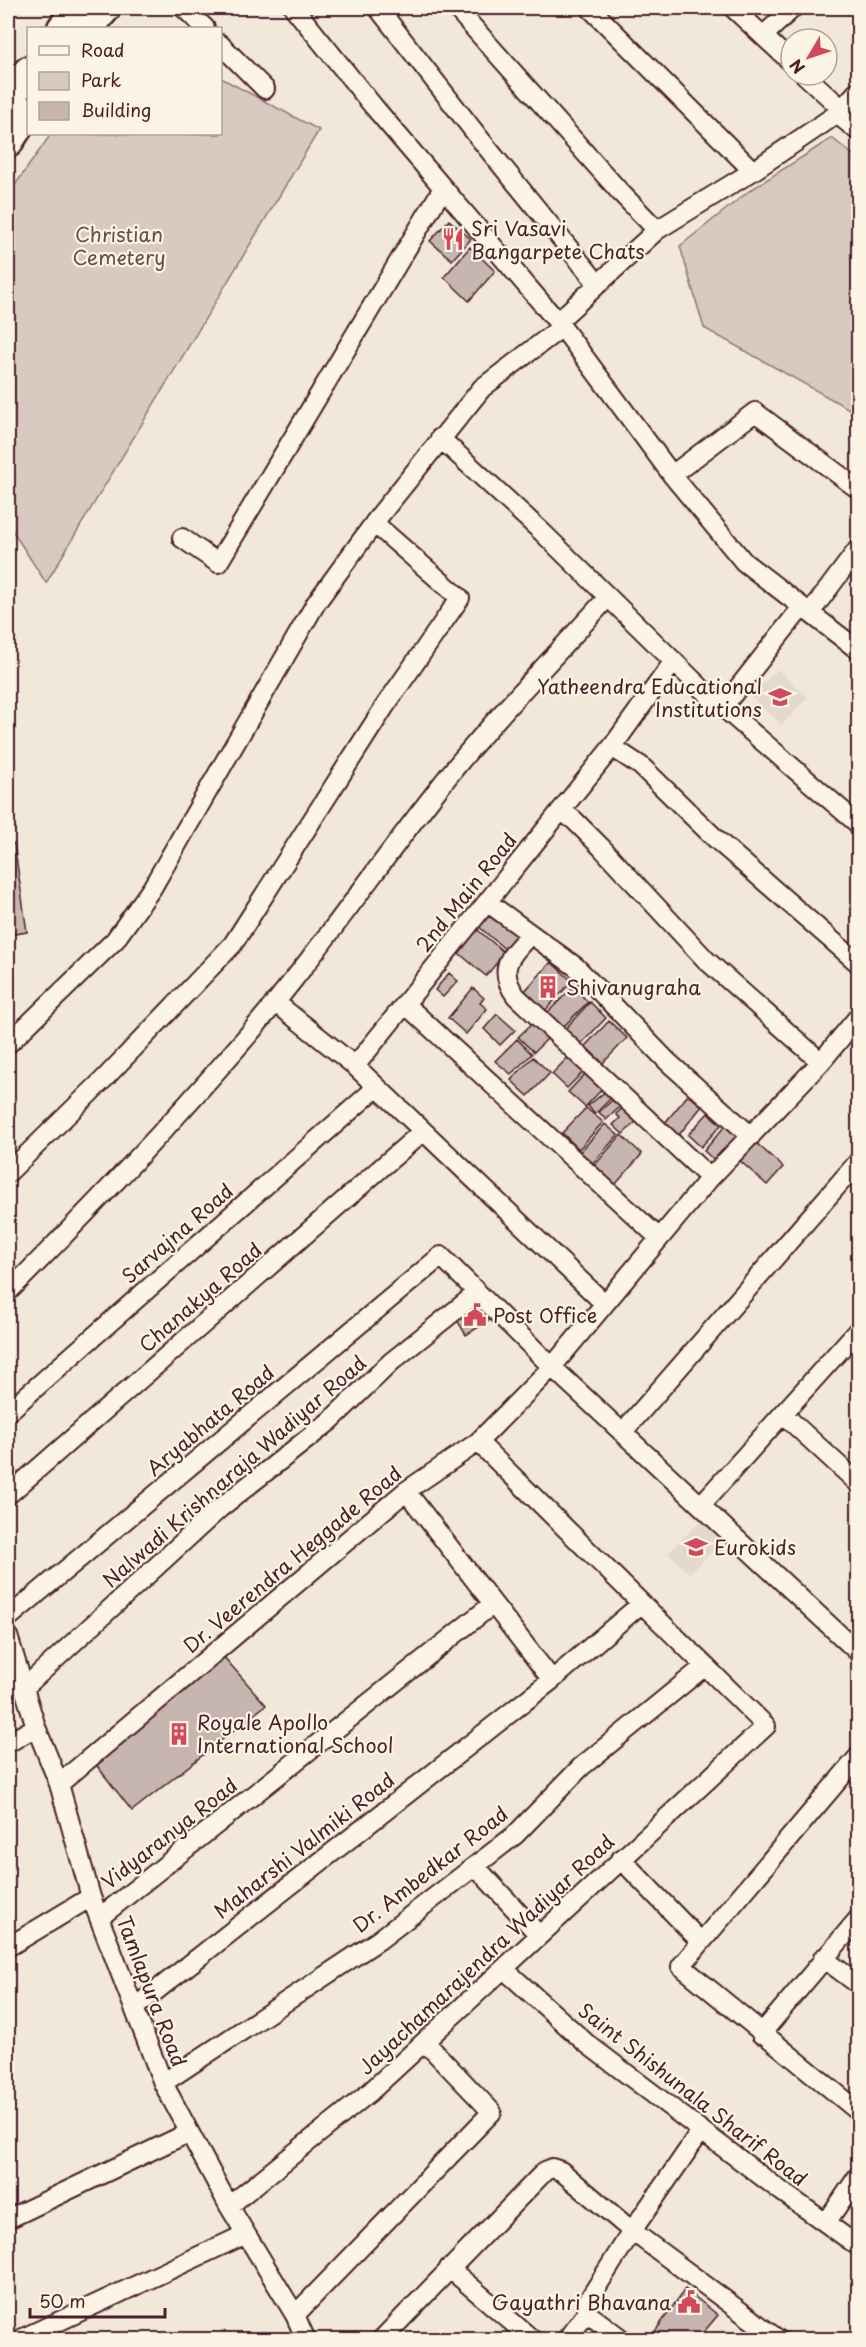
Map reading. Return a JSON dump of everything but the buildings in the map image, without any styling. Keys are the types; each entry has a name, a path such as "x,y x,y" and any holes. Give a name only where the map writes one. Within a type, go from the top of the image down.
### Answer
{"main road":[{"path":"63,27 79,8"},
{"path":"90,27 105,8"},
{"path":"8,102 27,73"},
{"path":"8,144 27,114"}],"street":[{"path":"184,8 204,27"},
{"path":"294,8 443,188 560,324 672,475 744,562 858,650"},
{"path":"378,8 480,139 598,284"},
{"path":"456,8 620,192 657,230"},
{"path":"590,8 753,171"},
{"path":"733,8 779,51"},
{"path":"763,36 793,8"},
{"path":"222,46 265,89"},
{"path":"816,87 858,131"},
{"path":"8,1044 115,940 152,888 316,603 440,438 482,388 560,324 598,284 657,230 753,171 840,112 858,91"},
{"path":"182,538 218,563 443,188"},
{"path":"672,475 755,412 858,489"},
{"path":"440,438 674,662 858,824"},
{"path":"8,1173 65,1119 233,944 385,706 460,598 374,524"},
{"path":"723,707 858,549"},
{"path":"8,1292 118,1181 143,1150 236,1049 455,768 608,597"},
{"name":"2nd Main Road","path":"355,1066 612,747 674,662"},
{"path":"612,747 641,766 717,840 858,963"},
{"path":"561,811 574,820 601,847 706,960 820,1062"},
{"path":"487,902 529,936 576,968 668,1062 751,1136"},
{"path":"529,936 508,962 506,980 516,996 710,1178"},
{"path":"274,1002 355,1066 604,1303"},
{"path":"405,1004 658,1238"},
{"name":"Dr. Veerendra Heggade Road","path":"59,1784 406,1491 478,1442 552,1366 710,1178 820,1062 858,1017"},
{"name":"Sarvajna Road","path":"8,1412 376,1088"},
{"name":"Chanakya Road","path":"8,1495 422,1132"},
{"path":"623,1432 858,1162"},
{"name":"Aryabhata Road","path":"8,1618 441,1256 477,1293"},
{"path":"477,1293 858,1652"},
{"name":"Nalwadi Krishnaraja Wadiyar Road","path":"25,1687 220,1508 330,1421 391,1362 477,1293"},
{"path":"701,1504 784,1415 858,1330"},
{"path":"784,1415 858,1483"},
{"path":"478,1442 705,1666"},
{"path":"406,1491 552,1680"},
{"name":"Vidyaranya Road","path":"99,1918 493,1604"},
{"name":"Maharshi Valmiki Road","path":"134,2008 552,1680 641,1604"},
{"name":"Tamlapura Road","path":"8,1636 36,1727 59,1784 91,1897 163,2083 229,2206 295,2315 306,2340"},
{"name":"Jayachamarajendra Wadiyar Road","path":"229,2206 370,2092 505,1970 539,1935 766,1726 705,1666"},
{"name":"Dr. Ambedkar Road","path":"163,2083 378,1940 475,1866 515,1835 581,1767 705,1666"},
{"path":"8,1743 36,1727"},
{"path":"858,1757 681,1966 761,2034 858,2110"},
{"path":"621,1859 700,1941"},
{"path":"475,1866 539,1935"},
{"path":"8,1947 91,1897"},
{"path":"761,2034 858,1919"},
{"path":"823,1958 858,1984"},
{"name":"Saint Shishunala Sharif Road","path":"505,1970 586,2043 858,2246"},
{"path":"295,2315 492,2112 425,2042"},
{"path":"566,2340 587,2313 586,2304 632,2231 701,2131"},
{"path":"8,2219 188,2133"},
{"path":"381,2340 545,2171 552,2168 561,2171 632,2231 779,2340"},
{"path":"826,2223 858,2176"},
{"path":"19,2340 246,2234"},
{"path":"449,2268 533,2340"},
{"path":"587,2313 623,2340"}],"shaded area":[{"name":"Yatheendra Educational Institutions","path":"777,669 808,697 782,725 751,697"},
{"name":"Eurokids","path":"702,1519 725,1540 689,1574 668,1553"}],"green space":[{"name":"Christian Cemetery","path":"222,79 319,130 46,583 8,524 8,195 50,135 222,135"},
{"path":"832,138 858,159 858,414 704,328 680,246 749,191"}],"place":[{"name":"Sri Vasavi Bangarpete Chats","path":"453,239"},
{"name":"Yatheendra Educational Institutions","path":"780,697"},
{"name":"Shivanugraha","path":"548,987"},
{"name":"Post Office","path":"475,1315"},
{"name":"Eurokids","path":"696,1547"},
{"name":"Royale Apollo International School","path":"179,1734"},
{"name":"Gayathri Bhavana","path":"689,2302"}]}
